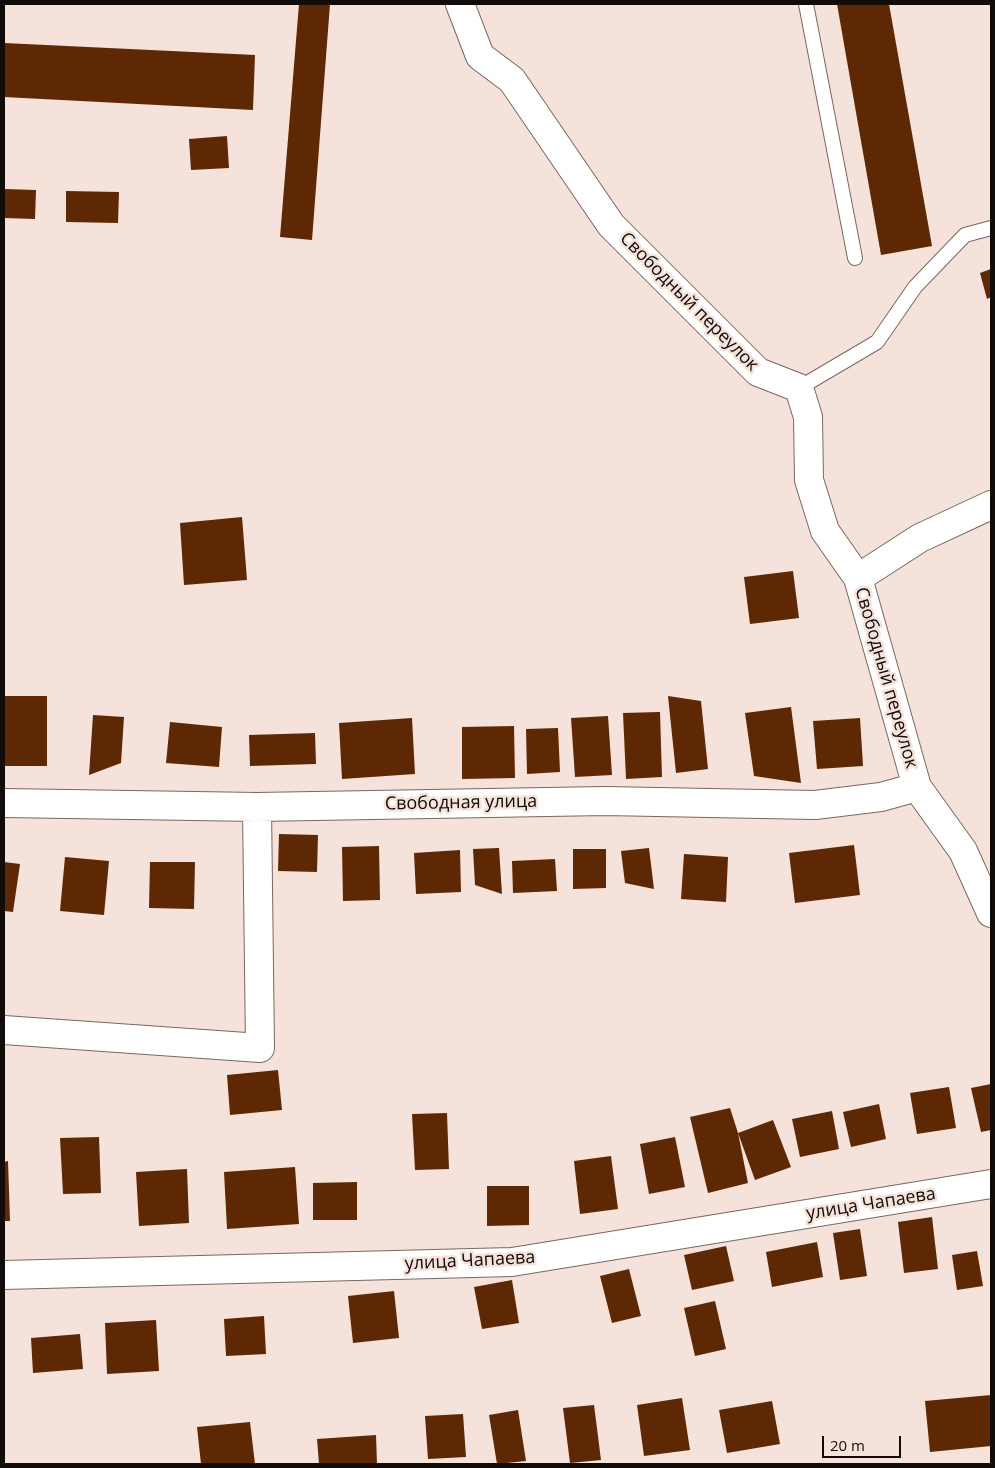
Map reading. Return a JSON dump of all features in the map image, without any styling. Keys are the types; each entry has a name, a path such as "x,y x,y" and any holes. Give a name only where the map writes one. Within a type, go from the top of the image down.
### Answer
{"street":[{"name":"Свободный переулок","path":"460,4 480,56 512,80 611,225 758,372 799,388 808,417 810,480 822,522 825,531 858,578 917,787 963,851 991,913"},
{"path":"858,578 920,538 991,505"},
{"name":"Свободная улица","path":"4,803 257,807 605,801 815,805 881,797 917,787"},
{"path":"4,1030 260,1048 257,807"},
{"name":"улица Чапаева","path":"4,1275 512,1262 991,1184"}],"lane":[{"path":"806,4 855,258"},
{"path":"799,388 877,342 915,288 965,235 991,228"}],"building":[{"path":"299,4 330,4 312,240 280,237"},
{"path":"837,4 889,4 932,246 881,255"},
{"path":"4,43 255,55 253,110 4,97"},
{"path":"227,136 229,168 191,170 189,139"},
{"path":"4,189 36,190 35,219 4,218"},
{"path":"66,191 119,192 118,223 66,222"},
{"path":"991,269 991,297 987,299 980,273"},
{"path":"242,517 247,580 184,585 180,523"},
{"path":"793,571 799,618 750,624 744,577"},
{"path":"4,696 47,696 47,766 4,766"},
{"path":"668,696 701,701 708,769 676,773"},
{"path":"791,707 801,783 754,776 745,713"},
{"path":"660,712 662,777 626,779 623,713"},
{"path":"93,715 124,717 121,763 89,775"},
{"path":"608,716 612,775 575,777 571,718"},
{"path":"412,718 415,774 342,779 339,723"},
{"path":"860,718 863,766 817,769 813,721"},
{"path":"170,722 222,727 219,767 166,763"},
{"path":"514,726 515,778 462,779 462,727"},
{"path":"558,728 560,772 527,774 526,729"},
{"path":"315,733 316,764 250,766 249,735"},
{"path":"279,834 318,835 317,872 278,871"},
{"path":"854,845 860,895 795,903 789,853"},
{"path":"379,846 380,900 343,901 342,847"},
{"path":"499,848 502,894 475,885 473,849"},
{"path":"649,848 654,889 625,883 621,851"},
{"path":"573,849 606,849 606,888 573,889"},
{"path":"460,850 461,892 416,894 414,853"},
{"path":"684,854 728,857 726,902 681,899"},
{"path":"65,857 109,861 104,915 60,911"},
{"path":"555,859 557,891 513,893 512,861"},
{"path":"4,862 20,864 13,912 4,911"},
{"path":"150,862 195,862 194,909 149,908"},
{"path":"278,1070 282,1110 230,1115 227,1075"},
{"path":"991,1084 991,1130 981,1132 971,1088"},
{"path":"949,1087 956,1128 917,1134 910,1093"},
{"path":"879,1104 886,1139 851,1147 843,1112"},
{"path":"730,1108 738,1133 748,1183 708,1193 690,1117"},
{"path":"832,1111 839,1149 800,1157 792,1119"},
{"path":"447,1113 449,1169 415,1170 412,1114"},
{"path":"773,1120 791,1167 755,1180 738,1133"},
{"path":"99,1137 101,1193 63,1194 60,1138"},
{"path":"675,1137 685,1187 649,1194 640,1144"},
{"path":"611,1156 618,1209 580,1214 574,1161"},
{"path":"8,1161 10,1221 4,1221 4,1162"},
{"path":"295,1167 299,1224 227,1229 224,1172"},
{"path":"187,1169 189,1223 139,1226 136,1172"},
{"path":"357,1182 357,1220 313,1220 313,1183"},
{"path":"487,1186 529,1186 529,1225 487,1226"},
{"path":"932,1217 938,1269 904,1273 898,1222"},
{"path":"860,1229 867,1276 840,1280 833,1233"},
{"path":"817,1242 823,1277 772,1287 766,1252"},
{"path":"726,1246 734,1281 692,1290 684,1255"},
{"path":"977,1251 983,1286 957,1290 952,1255"},
{"path":"629,1269 641,1316 612,1323 600,1276"},
{"path":"512,1280 519,1323 482,1329 474,1287"},
{"path":"394,1291 399,1338 353,1343 348,1296"},
{"path":"715,1301 726,1349 695,1356 684,1308"},
{"path":"264,1316 266,1354 226,1356 224,1319"},
{"path":"156,1320 159,1371 107,1374 105,1323"},
{"path":"80,1334 83,1369 33,1373 31,1338"},
{"path":"991,1395 991,1446 930,1452 925,1401"},
{"path":"682,1398 690,1450 644,1456 637,1405"},
{"path":"772,1401 780,1444 727,1453 719,1410"},
{"path":"594,1405 601,1460 570,1463 563,1408"},
{"path":"518,1410 526,1461 497,1464 489,1415"},
{"path":"463,1414 466,1457 428,1459 425,1416"},
{"path":"250,1422 255,1464 201,1464 197,1427"},
{"path":"376,1435 377,1464 319,1464 317,1439"}]}
